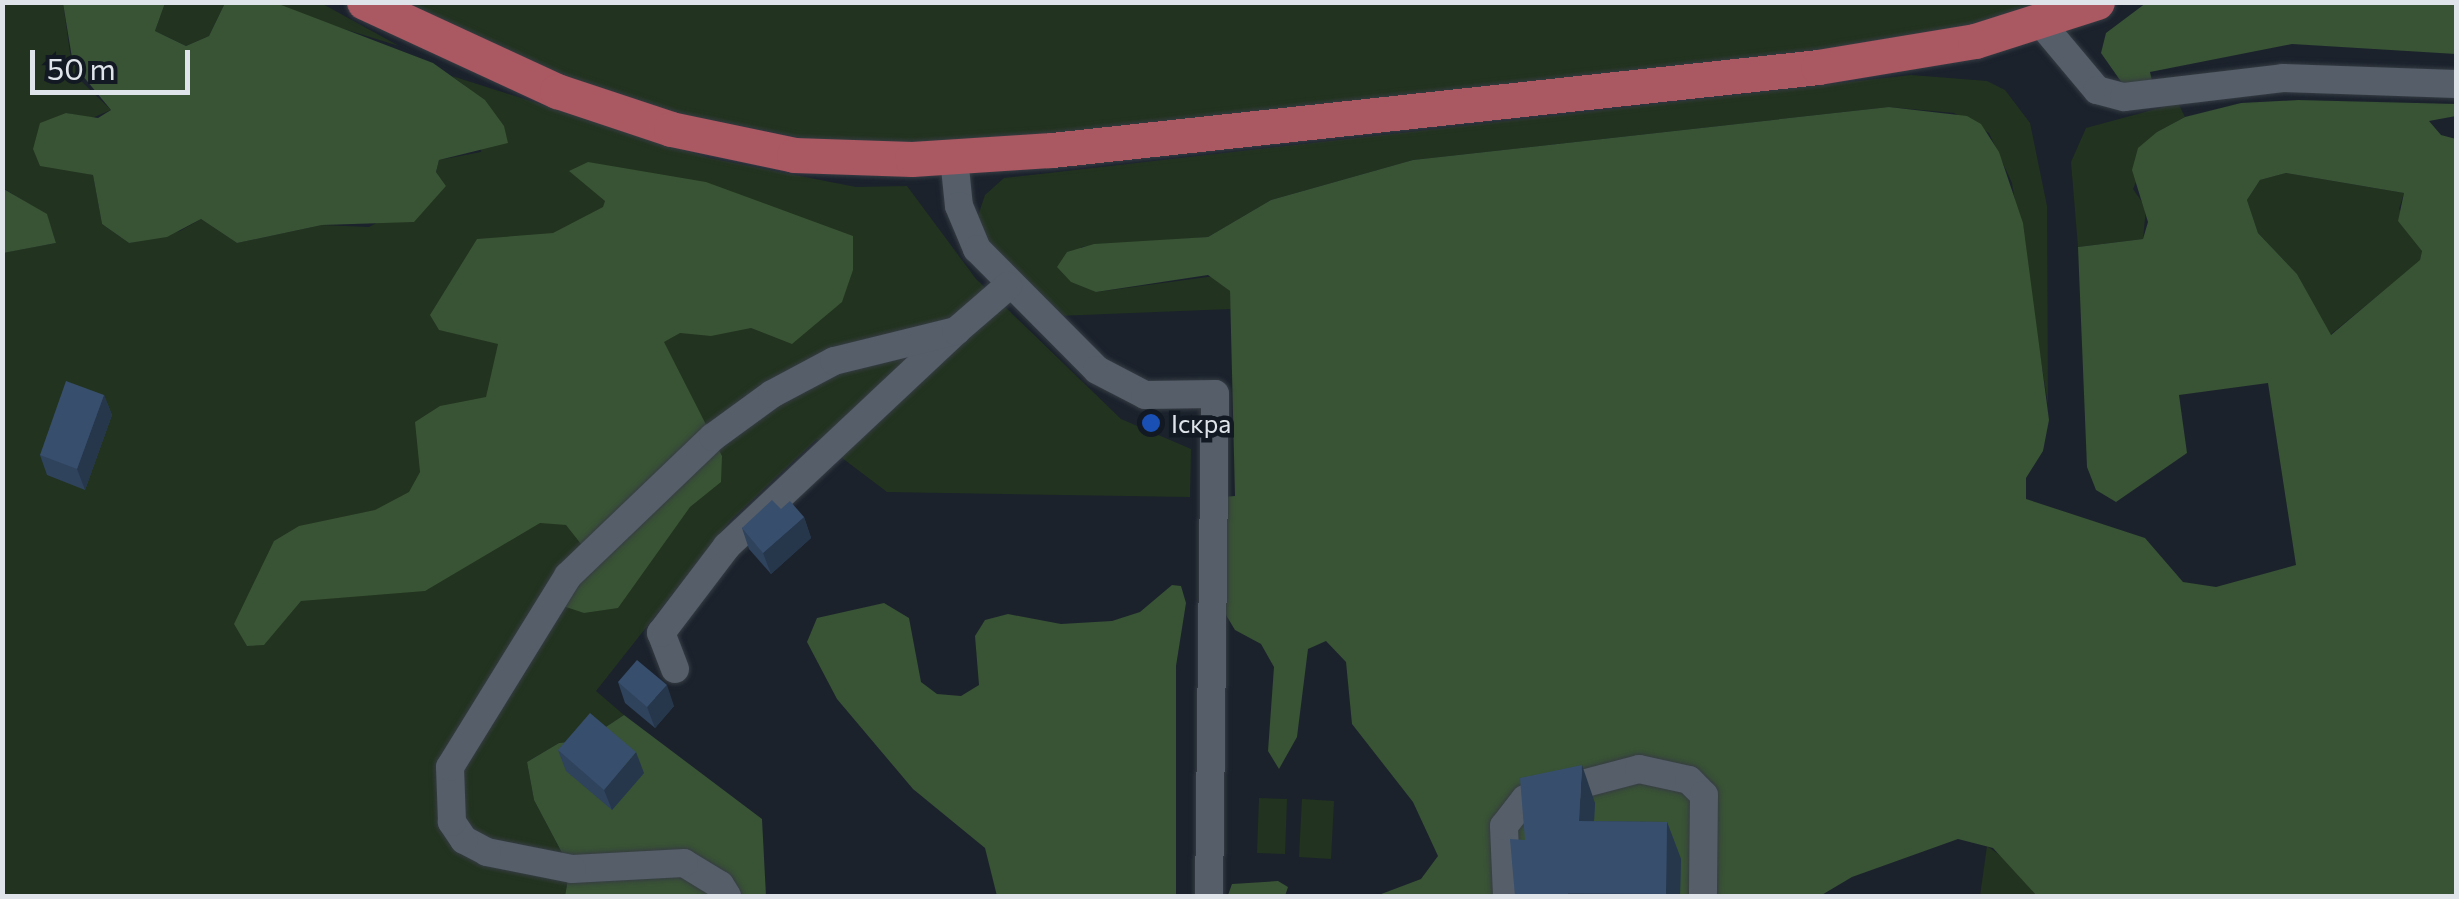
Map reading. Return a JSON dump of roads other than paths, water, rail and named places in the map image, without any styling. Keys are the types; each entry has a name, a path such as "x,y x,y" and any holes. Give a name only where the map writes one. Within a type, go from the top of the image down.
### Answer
{"main road":[{"path":"364,2 557,91 671,129 794,155 954,158 1818,67 1917,53 2040,22 2097,2"}],"street":[{"path":"2040,22 2097,90 2124,97 2283,78 2456,84"},
{"path":"954,158 960,206 971,234 1008,286 1120,386 1145,395 1216,394 1209,896"},
{"path":"675,670 660,632 727,546 1008,286"},
{"path":"727,896 720,884 684,864 572,869 487,852 464,840 452,822 450,767 568,576 713,438 772,394 834,362 956,331"},
{"path":"1506,896 1504,826 1525,799 1640,769 1689,780 1704,796 1703,896"}],"place":[{"name":"Іскра","path":"1151,423"}]}
